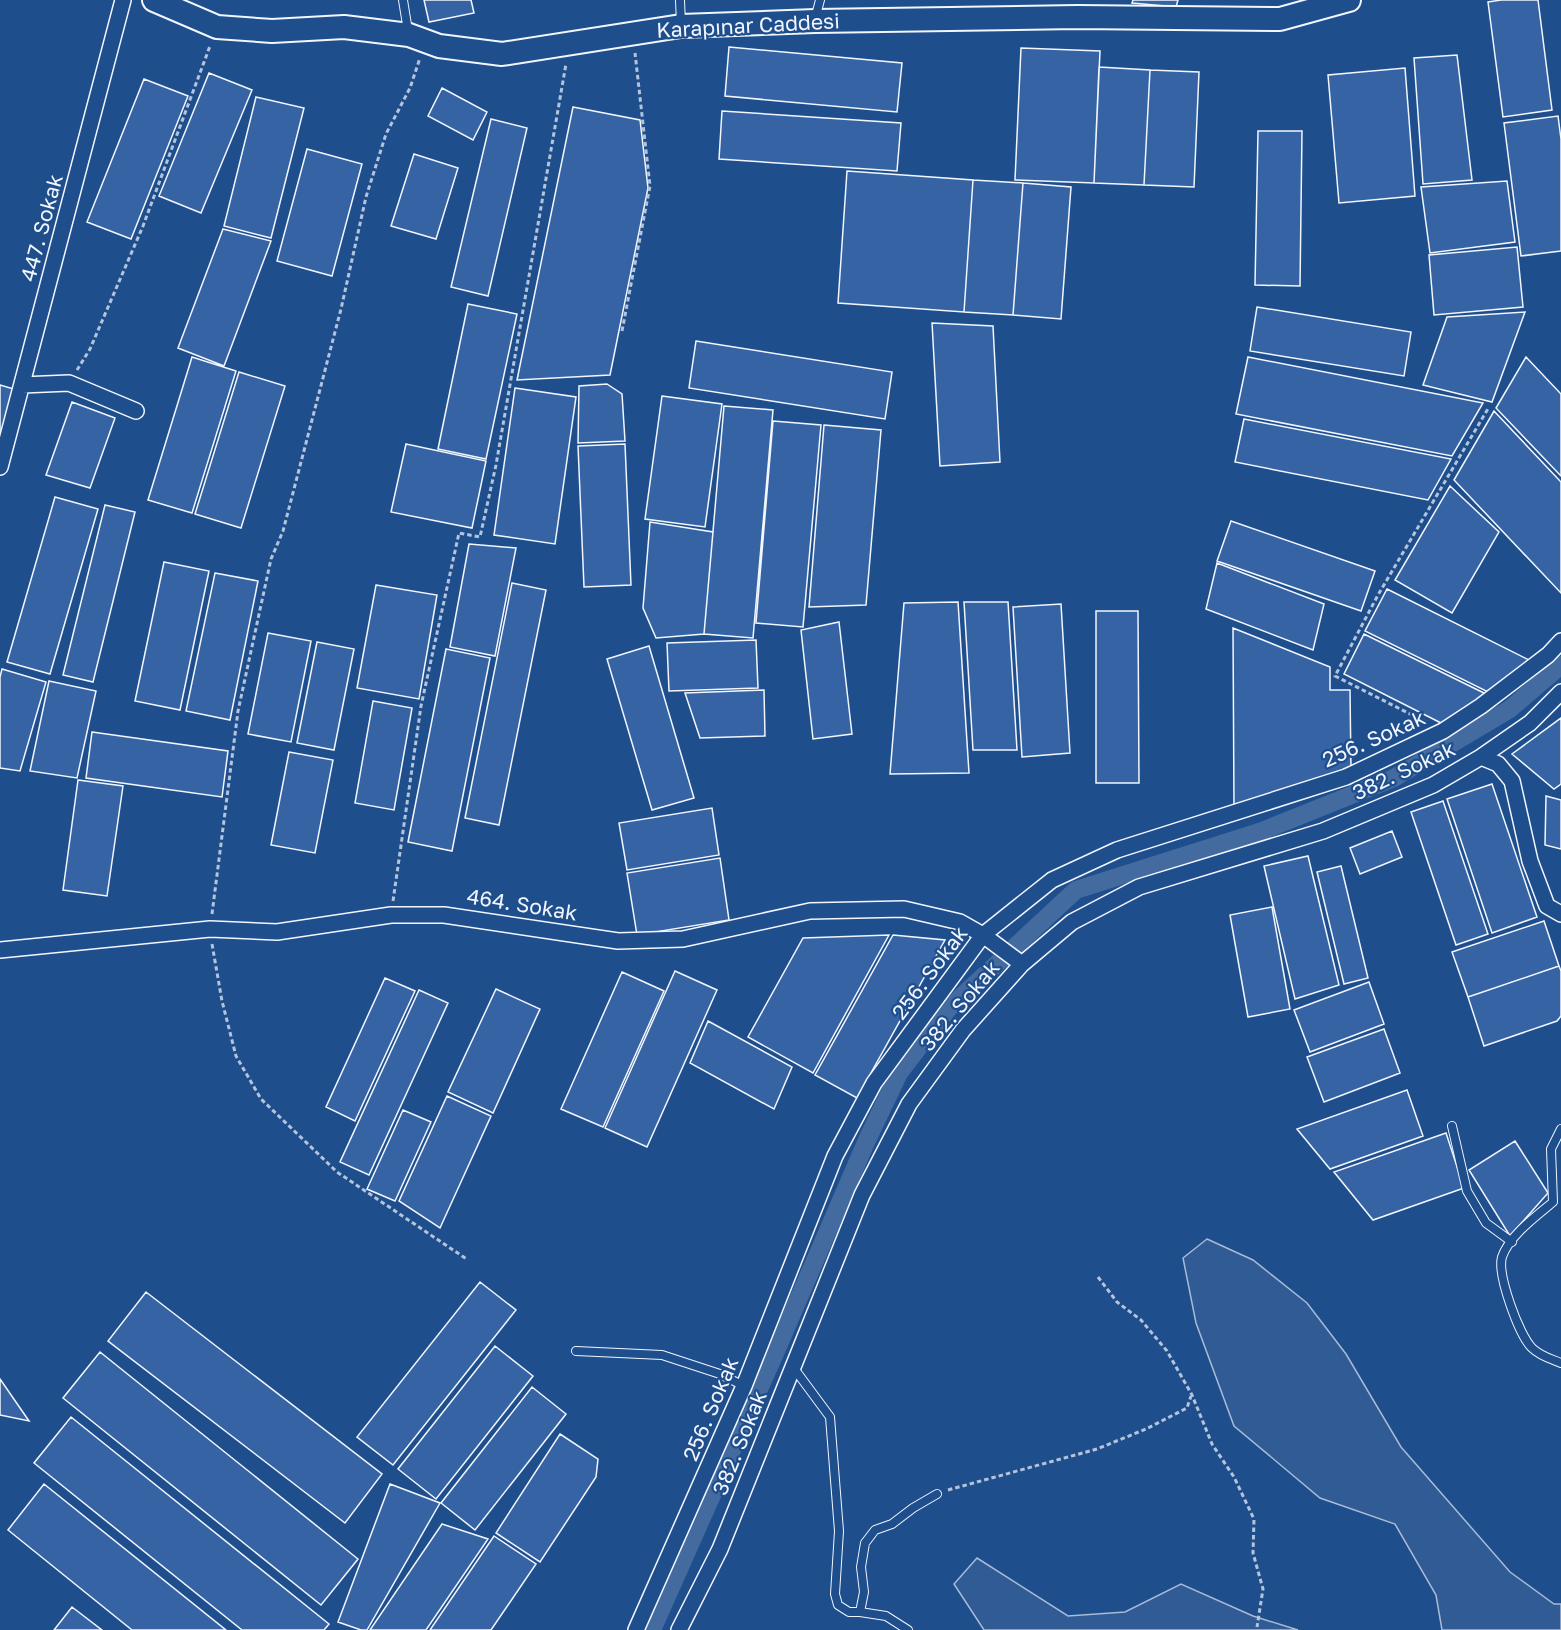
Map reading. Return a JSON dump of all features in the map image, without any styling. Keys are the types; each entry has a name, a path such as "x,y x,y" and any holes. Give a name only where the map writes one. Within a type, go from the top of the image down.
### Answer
{"street":[{"name":"447. Sokak","path":"0,467 123,0"},
{"name":"Karapınar Caddesi","path":"154,0 217,27 272,31 344,27 417,38 439,46 502,54 681,26 817,10 1077,17 1280,19 1349,0"},
{"path":"22,385 69,383 136,411"},
{"name":"256. Sokak","path":"636,1630 744,1386 835,1156 874,1083 989,940 1052,880 1117,850 1346,777 1443,731 1481,706 1548,655 1561,641"},
{"name":"382. Sokak","path":"679,1630 720,1549 862,1195 909,1104 963,1030 1021,964 1072,922 1139,887 1323,831 1433,785 1481,757 1530,723 1561,692"},
{"path":"1481,757 1498,764 1512,781 1530,861 1547,906 1561,914"},
{"name":"464. Sokak","path":"0,951 210,929 277,932 391,915 444,915 618,941 683,939 810,911 904,909 960,922 1021,964"}],"lane":[{"path":"404,0 417,38"},
{"path":"681,0 681,26"},
{"path":"1452,1126 1467,1191 1486,1223 1512,1242"},
{"path":"1561,1129 1551,1149 1552,1202 1519,1231 1502,1257 1502,1279 1523,1334 1532,1348 1545,1357 1561,1363"},
{"path":"576,1351 662,1355 720,1374 744,1386"},
{"path":"793,1367 830,1417 839,1531 835,1594 838,1605 849,1612 886,1616 908,1630"},
{"path":"860,1612 864,1592 861,1567 865,1543 875,1530 892,1524 937,1494"}],"path":[{"path":"69,383 90,349 143,226 217,27"},
{"path":"622,331 650,186 633,33"},
{"path":"417,38 410,88 386,134 366,197 341,309 283,531 271,559 238,711 210,929 222,1001 236,1056 261,1099 337,1172 468,1260"},
{"path":"391,915 421,706 459,533 480,537 496,465 569,44"},
{"path":"1443,731 1335,676 1378,595 1489,406"},
{"path":"1098,1277 1117,1302 1141,1320 1167,1351 1192,1395 1212,1444 1234,1477 1254,1519 1253,1553 1263,1589 1257,1627"},
{"path":"937,1494 1097,1449 1146,1429 1187,1408 1192,1395"}],"shaded area":[{"path":"1207,1239 1253,1260 1307,1303 1346,1354 1401,1447 1510,1572 1554,1604 1561,1604 1561,1630 1442,1630 1436,1595 1395,1524 1320,1498 1234,1426 1196,1323 1183,1258"},
{"path":"977,1558 1068,1616 1125,1612 1181,1584 1253,1616 1298,1630 984,1630 954,1584"}],"building":[{"path":"424,0 471,0 474,13 429,22"},
{"path":"1133,0 1178,0 1176,7 1132,3"},
{"path":"1538,0 1552,110 1503,117 1488,2"},
{"path":"729,47 902,63 897,112 725,96"},
{"path":"1021,48 1100,51 1094,183 1015,180"},
{"path":"1457,55 1472,180 1423,184 1414,58"},
{"path":"1099,67 1150,70 1144,185 1094,183"},
{"path":"1405,68 1415,196 1339,203 1328,75"},
{"path":"1150,70 1199,72 1194,187 1144,185"},
{"path":"209,73 252,90 201,213 159,196"},
{"path":"144,79 188,96 131,239 87,222"},
{"path":"442,88 487,112 473,140 428,116"},
{"path":"256,97 304,108 271,238 224,226"},
{"path":"573,107 640,120 648,188 610,375 517,380"},
{"path":"722,111 901,123 897,171 719,159"},
{"path":"1558,116 1561,139 1561,251 1521,256 1504,123"},
{"path":"491,119 527,128 488,296 451,287"},
{"path":"1258,131 1302,131 1300,286 1255,285"},
{"path":"307,149 362,164 332,276 277,261"},
{"path":"414,154 458,168 436,239 391,226"},
{"path":"847,171 973,180 964,312 838,303"},
{"path":"973,180 1023,183 1013,315 964,312"},
{"path":"1507,181 1515,242 1430,253 1421,187"},
{"path":"1023,183 1071,187 1061,319 1013,315"},
{"path":"223,229 271,241 224,366 178,348"},
{"path":"1517,247 1523,307 1434,315 1429,255"},
{"path":"468,304 517,314 486,459 438,449"},
{"path":"1257,307 1411,332 1404,376 1250,351"},
{"path":"1525,312 1492,402 1423,385 1447,317"},
{"path":"932,323 993,326 1000,462 940,466"},
{"path":"696,341 892,372 885,419 689,388"},
{"path":"192,357 236,371 192,513 148,500"},
{"path":"1248,357 1483,403 1452,456 1236,414"},
{"path":"1526,357 1561,394 1561,476 1496,408"},
{"path":"239,372 285,386 241,528 195,514"},
{"path":"607,384 622,394 625,441 578,443 579,386"},
{"path":"0,385 17,390 0,441"},
{"path":"515,388 576,397 555,544 494,535"},
{"path":"662,396 722,404 705,527 645,519"},
{"path":"72,402 115,418 90,488 46,475"},
{"path":"724,406 773,410 753,638 704,634"},
{"path":"1494,411 1561,482 1561,593 1454,480"},
{"path":"1244,419 1451,459 1428,500 1235,462"},
{"path":"773,421 821,425 803,627 756,623"},
{"path":"824,425 881,430 866,605 809,607"},
{"path":"406,444 486,461 472,528 391,512"},
{"path":"625,444 631,585 584,587 578,446"},
{"path":"1450,486 1499,532 1452,613 1395,580"},
{"path":"55,497 98,509 50,674 7,662"},
{"path":"105,505 135,512 93,682 63,675"},
{"path":"1231,521 1375,571 1361,611 1217,561"},
{"path":"650,522 713,532 704,634 656,638 643,608"},
{"path":"469,544 516,548 495,656 450,647"},
{"path":"164,562 209,571 180,710 135,701"},
{"path":"1217,563 1324,604 1313,650 1206,609"},
{"path":"215,573 258,581 230,720 186,711"},
{"path":"512,583 546,590 499,825 465,818"},
{"path":"376,585 437,595 419,699 357,688"},
{"path":"1387,589 1531,661 1488,692 1365,631"},
{"path":"958,602 969,773 890,774 904,603"},
{"path":"964,602 1008,602 1017,750 973,750"},
{"path":"1061,604 1070,753 1022,757 1013,607"},
{"path":"1096,611 1138,611 1139,783 1096,783"},
{"path":"839,622 852,734 813,739 801,630"},
{"path":"1233,628 1330,667 1330,690 1350,690 1351,769 1234,808"},
{"path":"268,633 311,641 291,742 248,734"},
{"path":"1364,634 1486,694 1445,725 1344,674"},
{"path":"756,640 758,688 669,691 667,643"},
{"path":"317,642 354,649 334,750 297,743"},
{"path":"649,646 694,798 652,810 607,659"},
{"path":"446,649 490,658 452,851 408,842"},
{"path":"2,669 46,682 20,771 0,768 0,677"},
{"path":"49,681 96,691 77,778 30,771"},
{"path":"764,690 765,736 700,738 685,693"},
{"path":"373,701 412,708 394,810 355,803"},
{"path":"1561,718 1561,784 1554,789 1512,754"},
{"path":"92,732 228,751 222,797 86,778"},
{"path":"289,752 333,760 315,853 271,845"},
{"path":"78,780 123,786 107,896 63,890"},
{"path":"1492,784 1537,917 1492,933 1447,799"},
{"path":"1546,796 1561,800 1561,849 1545,845"},
{"path":"1443,801 1488,934 1456,945 1411,812"},
{"path":"712,808 719,855 627,870 619,823"},
{"path":"1392,831 1402,857 1360,874 1350,848"},
{"path":"1308,856 1339,985 1295,999 1264,866"},
{"path":"720,858 729,920 637,935 627,873"},
{"path":"1341,866 1368,978 1344,984 1317,872"},
{"path":"1272,907 1290,1009 1248,1017 1230,915"},
{"path":"1544,921 1559,966 1468,997 1452,952"},
{"path":"889,935 813,1073 748,1037 803,938"},
{"path":"893,935 945,940 857,1098 815,1075"},
{"path":"1559,966 1561,1016 1557,1021 1484,1046 1468,997"},
{"path":"675,971 717,990 647,1147 605,1128"},
{"path":"622,972 664,991 603,1127 561,1109"},
{"path":"385,978 415,991 355,1121 326,1107"},
{"path":"1369,982 1384,1024 1310,1052 1294,1010"},
{"path":"496,989 540,1009 493,1113 448,1092"},
{"path":"419,990 448,1003 369,1175 340,1162"},
{"path":"708,1021 792,1067 774,1109 690,1063"},
{"path":"1384,1029 1400,1073 1324,1102 1307,1057"},
{"path":"1407,1090 1423,1136 1330,1169 1297,1129"},
{"path":"447,1096 491,1116 440,1228 399,1201"},
{"path":"403,1110 431,1122 395,1201 367,1189"},
{"path":"1446,1133 1464,1188 1373,1220 1334,1172"},
{"path":"1515,1141 1548,1193 1510,1236 1469,1170"},
{"path":"480,1282 516,1310 393,1465 357,1437"},
{"path":"146,1292 382,1474 345,1523 108,1341"},
{"path":"495,1346 533,1376 436,1499 398,1469"},
{"path":"100,1352 358,1559 321,1605 63,1398"},
{"path":"0,1379 29,1421 0,1415"},
{"path":"532,1387 566,1414 475,1530 441,1503"},
{"path":"71,1417 329,1624 324,1630 242,1630 34,1463"},
{"path":"560,1434 598,1459 596,1477 540,1562 496,1533"},
{"path":"44,1484 226,1630 132,1630 8,1530"},
{"path":"390,1484 440,1503 367,1630 361,1630 338,1622"},
{"path":"442,1524 488,1539 426,1630 370,1630"},
{"path":"494,1536 536,1564 491,1630 430,1630"},
{"path":"72,1607 102,1630 54,1630"}],"waterway":[{"path":"652,1630 867,1140 899,1073 948,1009 1076,890 1262,831 1394,778 1510,709 1561,665"}]}
